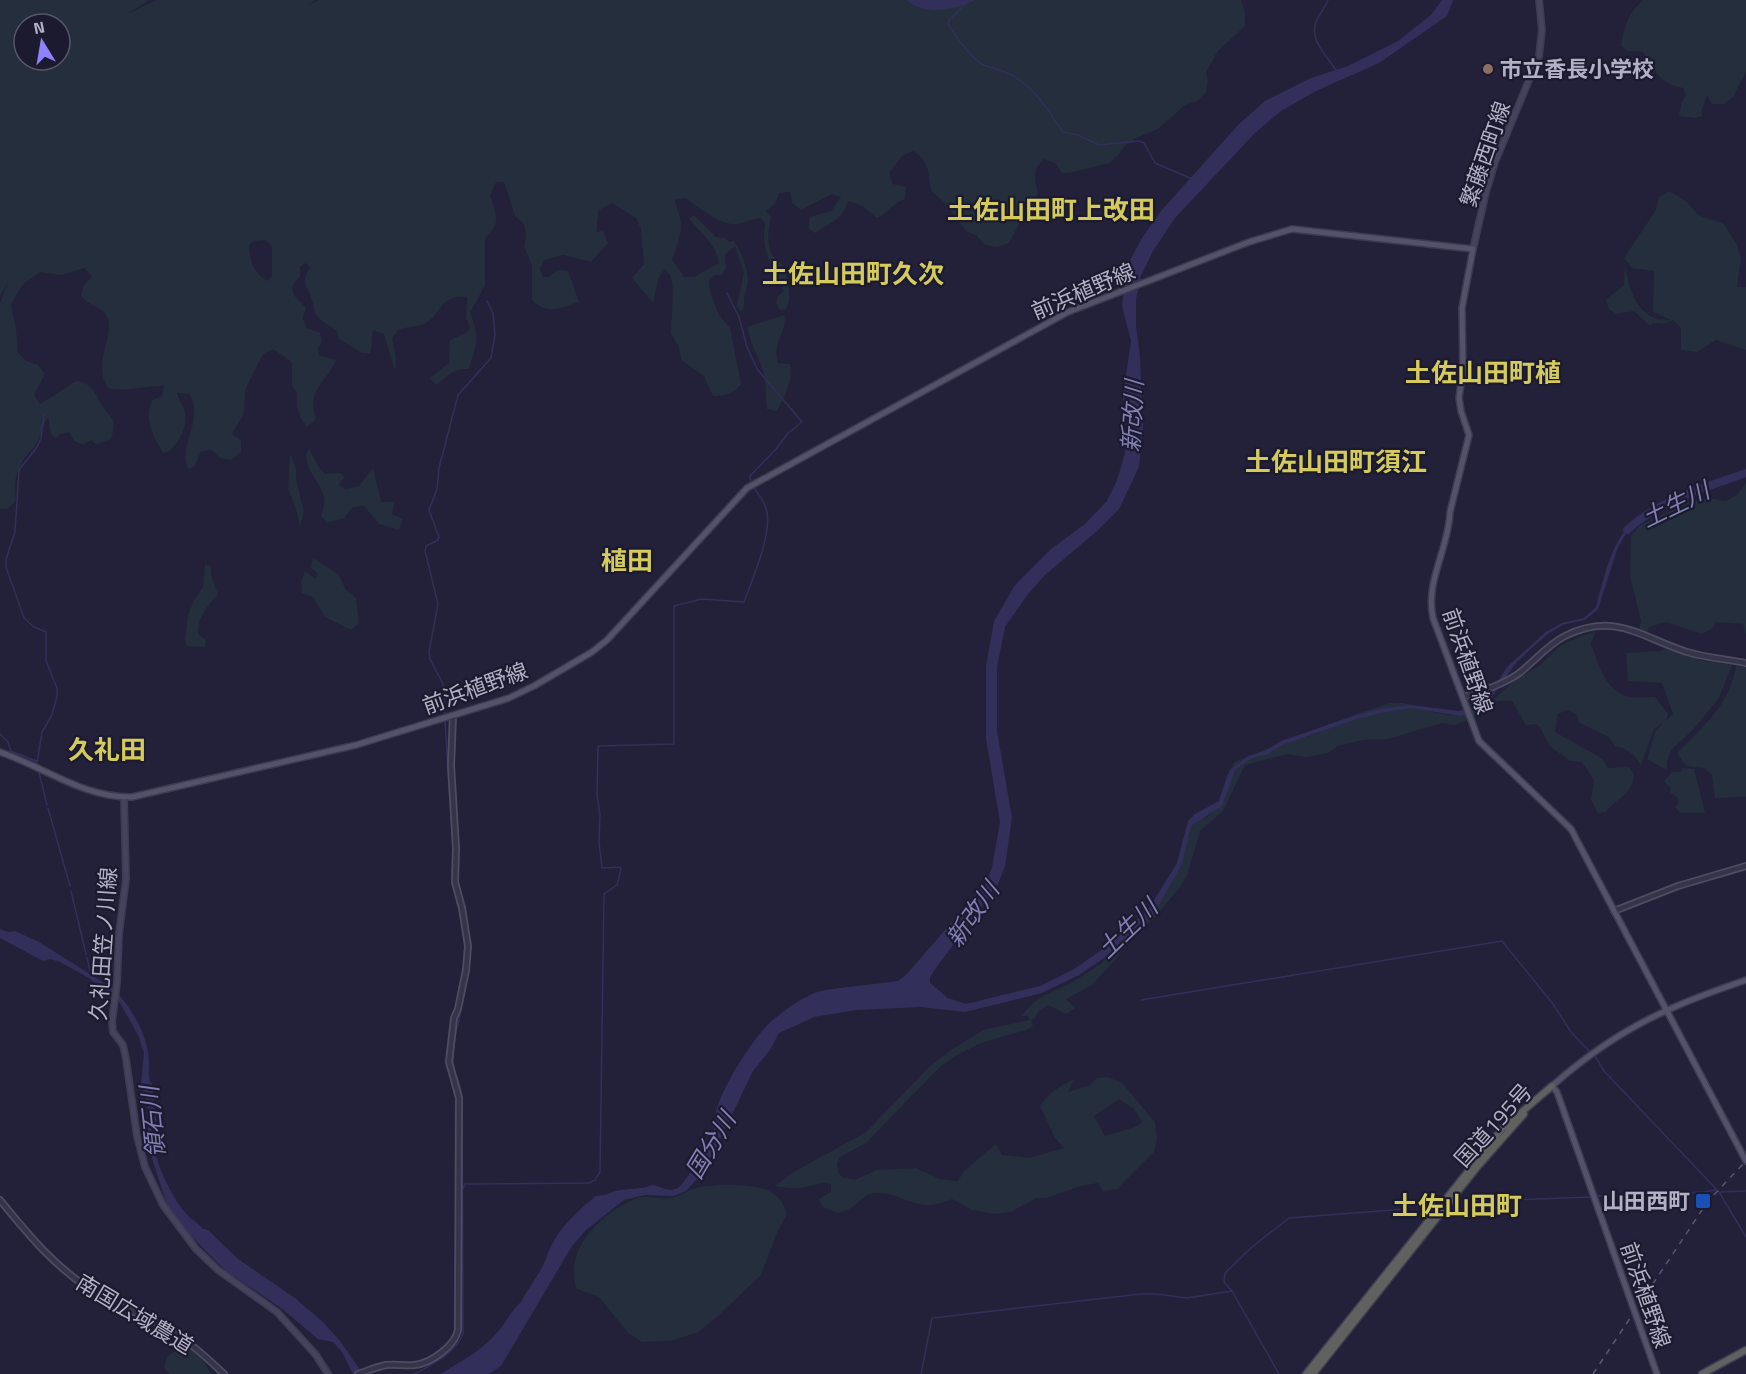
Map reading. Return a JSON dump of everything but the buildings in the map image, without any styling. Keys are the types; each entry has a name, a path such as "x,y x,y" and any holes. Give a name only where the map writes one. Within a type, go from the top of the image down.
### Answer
{"highway":[{"name":"国道195号","path":"1306,1374 1495,1138 1552,1086"},
{"name":"国道195号","path":"1313,1374 1478,1166 1506,1133 1552,1086"},
{"path":"1702,1374 1746,1350"}],"main road":[{"name":"繁藤西町線","path":"1473,249 1483,201 1495,162 1539,56 1542,30 1539,0"},
{"name":"前浜植野線","path":"0,752 91,792 124,797 146,795 356,745 453,716 520,693 592,652 607,640 750,486 1053,318 1249,242 1292,229 1473,249 1462,308 1463,368 1459,398 1469,435 1450,512 1450,525 1433,582 1431,609 1479,741 1571,829 1746,1161"},
{"name":"久礼田笠ノ川線","path":"124,797 127,872 112,1017 114,1032 123,1045 140,1149 153,1188 195,1249 218,1270 277,1312 316,1355 327,1374"},
{"path":"1552,1086 1593,1055 1667,1010 1746,980"},
{"name":"前浜植野線","path":"1552,1086 1557,1092 1657,1374"}],"street":[{"path":"1463,697 1507,680 1564,636 1603,627 1628,628 1684,651 1746,663"},
{"path":"358,1374 386,1365 413,1365 424,1362 450,1346 458,1330 459,1098 449,1062 454,1018 466,970 468,946 454,873 456,848 451,765 453,716"},
{"path":"1614,911 1678,886 1746,866"},
{"name":"南国広域農道","path":"0,1200 44,1252 75,1279 108,1300 176,1334 224,1374"}],"shaded area":[{"path":"0,0 149,0 129,13 157,0 316,0 308,5 319,0 1241,0 1245,12 1245,26 1217,52 1206,73 1208,80 1206,92 1197,101 1185,105 1158,129 1126,145 1109,163 1062,173 1055,163 1043,159 1036,169 1035,181 1038,193 1031,208 1029,220 1020,222 1009,243 997,247 985,245 977,236 966,231 945,203 931,191 925,163 913,151 902,156 889,173 893,184 906,187 905,199 877,218 864,207 849,201 839,218 815,233 808,228 810,217 831,211 841,197 832,194 801,210 792,203 790,192 779,193 775,204 766,211 771,217 768,232 769,247 773,256 783,267 789,288 786,309 780,310 776,304 778,296 784,291 766,252 765,223 760,218 732,224 711,216 686,198 675,200 681,229 672,259 684,277 694,277 719,263 712,245 689,219 694,215 716,237 725,238 736,244 747,271 748,282 741,312 737,306 744,273 735,246 725,254 726,269 722,275 714,275 709,280 710,292 719,315 730,328 741,384 725,395 713,396 704,376 681,360 679,347 671,333 673,290 671,277 665,269 659,277 653,303 632,278 644,264 641,229 636,218 612,203 599,210 596,232 603,231 608,243 591,262 563,255 544,260 540,269 543,277 548,277 558,270 568,271 579,302 554,309 543,308 532,300 532,265 524,247 526,235 524,224 515,216 504,182 496,182 490,195 496,213 496,223 485,238 485,285 470,313 476,336 469,369 455,371 436,385 430,378 449,363 450,340 466,333 470,328 466,318 467,297 450,299 428,321 421,325 398,330 392,338 396,358 395,371 384,334 373,330 370,353 362,353 339,339 337,331 318,317 305,282 310,267 305,263 300,267 300,277 293,285 293,293 306,307 303,319 307,328 320,333 322,342 317,349 319,355 336,360 315,393 316,419 307,427 300,417 297,394 292,385 292,362 273,349 263,354 245,390 244,414 232,434 241,440 241,452 231,460 220,458 211,450 201,451 195,466 188,469 186,451 194,414 194,404 190,394 177,393 185,413 185,425 174,446 170,451 163,453 153,434 149,415 152,400 162,396 164,386 115,389 108,388 103,378 103,359 109,322 104,312 81,296 84,285 92,276 84,268 62,275 40,272 22,285 11,305 18,353 26,361 38,365 45,374 34,395 40,404 76,381 87,384 111,417 113,432 111,439 96,444 91,440 83,445 74,441 69,432 60,434 56,438 51,434 48,418 38,441 23,460 18,471 15,482 16,500 8,509 0,509 0,303 8,283 0,296","holes":["266,240 272,246 272,276 267,281 258,274 253,266 249,245 254,241"]},
{"path":"1643,0 1746,0 1746,72 1733,97 1724,104 1712,104 1707,96 1701,112 1703,116 1695,118 1679,116 1681,104 1686,95 1683,88 1663,80 1643,52 1628,51 1621,46 1628,21"},
{"path":"1669,191 1687,202 1698,215 1724,224 1736,243 1741,258 1737,287 1746,287 1746,350 1716,340 1697,352 1681,350 1681,328 1673,320 1663,324 1654,323 1650,326 1634,311 1616,314 1609,309 1606,300 1624,285 1625,264 1629,285 1643,311 1660,320 1671,320 1653,312 1654,271 1632,268 1624,258 1656,210 1659,197"},
{"path":"784,315 784,326 776,355 778,363 790,364 790,376 777,411 767,409 764,376 747,327"},
{"path":"309,448 325,474 340,473 345,477 338,485 346,489 359,486 373,468 381,502 395,502 392,514 403,519 399,530 379,524 364,506 353,507 344,518 327,523 321,516 324,504 322,490 308,467"},
{"path":"290,453 296,469 296,479 304,512 300,527 288,489"},
{"path":"1746,483 1746,635 1743,624 1716,622 1713,628 1702,634 1666,622 1649,627 1647,632 1639,629 1641,621 1630,576 1631,536 1639,526 1684,504 1707,498 1726,501 1737,495"},
{"path":"313,558 338,574 346,590 356,598 359,623 351,630 325,617 314,598 302,593 301,582 305,571 315,579 318,574 311,567"},
{"path":"205,564 211,566 211,575 218,594 201,617 198,634 206,640 205,647 187,646 185,640 188,615 203,587"},
{"path":"1595,632 1591,644 1604,676 1615,690 1630,697 1655,697 1668,714 1666,721 1654,729 1641,765 1630,752 1615,746 1609,737 1580,723 1576,714 1567,710 1558,714 1555,732 1603,759 1608,768 1629,767 1634,774 1631,786 1606,812 1598,813 1591,800 1594,781 1582,762 1570,761 1551,748 1537,724 1526,725 1512,701 1498,701 1492,708 1478,716 1454,725 1442,723 1388,739 1363,740 1338,746 1328,753 1306,757 1288,754 1245,765 1223,811 1200,831 1188,873 1181,886 1155,917 1124,946 1116,959 1092,985 1066,999 1075,1008 1066,1014 1048,1005 1037,1013 1035,1019 1031,1020 1033,1026 1026,1030 981,1043 955,1056 940,1067 866,1143 840,1157 837,1164 839,1174 844,1178 855,1180 876,1170 916,1168 940,1179 958,1181 964,1171 996,1144 1002,1155 1029,1158 1064,1148 1055,1138 1040,1106 1055,1090 1074,1079 1068,1092 1090,1085 1097,1078 1108,1077 1122,1083 1155,1122 1157,1139 1154,1152 1117,1189 1103,1191 1098,1183 1081,1186 1046,1198 1036,1198 1011,1212 994,1214 972,1210 952,1199 928,1205 910,1202 894,1195 875,1193 838,1213 823,1207 819,1199 831,1192 831,1184 798,1188 775,1186 792,1173 866,1132 930,1066 948,1052 983,1030 1030,1020 1027,1016 1021,1016 1034,1002 1071,983 1102,963 1112,948 1149,915 1170,886 1190,827 1198,817 1206,818 1219,806 1229,771 1235,762 1266,749 1318,733 1357,714 1390,703 1404,703 1449,715 1467,713 1497,702 1494,699 1515,680 1539,666 1560,646","holes":["1119,1099 1134,1109 1142,1122 1135,1127 1105,1136 1094,1116"]},
{"path":"1665,649 1704,661 1732,665 1719,698 1692,731 1672,749 1667,760 1667,770 1647,759 1656,730 1673,714 1662,683 1628,681 1626,653"},
{"path":"1736,666 1746,667 1746,797 1715,798 1712,775 1704,768 1686,766 1677,753 1722,703"},
{"path":"1683,768 1694,769 1705,813 1680,813 1675,807 1679,803 1677,797 1670,793 1671,788 1664,781 1672,772 1681,772"},
{"path":"717,1185 751,1186 768,1191 781,1201 787,1214 776,1235 761,1275 698,1332 671,1341 642,1342 628,1333 599,1297 577,1289 574,1275 575,1261 580,1247 598,1223 610,1213 639,1198 672,1198 696,1188"},
{"path":"184,1344 202,1358 211,1374 170,1374 164,1368 167,1357"}],"water":[{"path":"907,0 975,0 950,9 930,10 913,5"},
{"path":"1442,0 1453,0 1447,16 1379,63 1316,91 1281,111 1255,133 1175,218 1153,251 1141,276 1136,299 1143,428 1139,467 1119,509 1045,575 1028,594 1005,627 997,667 997,731 1012,818 1005,866 998,884 933,972 930,983 948,998 966,1004 1040,986 1074,969 1106,947 1148,910 1177,863 1188,821 1195,814 1219,801 1232,768 1249,756 1267,750 1281,741 1356,715 1385,708 1411,705 1459,711 1474,708 1483,702 1492,691 1507,667 1546,632 1562,623 1584,618 1596,607 1613,551 1632,522 1635,525 1627,532 1618,547 1598,609 1585,620 1563,625 1548,634 1515,664 1485,707 1475,712 1460,716 1411,708 1386,712 1357,719 1282,745 1268,754 1250,759 1235,770 1222,806 1191,826 1182,864 1153,916 1110,954 1079,975 1042,993 965,1012 921,1007 856,1010 814,1017 779,1033 770,1050 753,1071 713,1154 697,1179 686,1191 674,1196 645,1195 624,1200 586,1230 572,1246 501,1366 489,1374 441,1374 476,1352 499,1331 521,1302 560,1231 596,1196 652,1185 668,1190 678,1188 682,1184 699,1159 713,1132 716,1112 724,1090 766,1026 790,1007 815,993 898,981 906,975 986,883 992,867 1000,822 986,738 986,666 994,621 1015,585 1051,549 1085,524 1107,501 1117,480 1125,453 1127,430 1123,396 1131,341 1122,306 1126,268 1142,238 1161,211 1239,124 1265,101 1311,78 1348,66 1398,41 1431,15"},
{"path":"0,929 8,932 15,931 39,942 112,988 126,1003 138,1022 146,1043 158,1137 152,1117 152,1140 159,1166 177,1201 188,1216 203,1229 208,1230 238,1259 295,1298 323,1322 340,1341 363,1374 353,1374 342,1352 333,1342 318,1339 281,1308 226,1271 185,1230 166,1202 150,1152 148,1129 150,1116 141,1084 144,1053 138,1035 120,1003 89,978 60,962 50,959 43,961 0,938"}],"waterway":[{"path":"1328,0 1314,29 1320,48 1336,70"},
{"path":"966,3 948,23 958,39 980,63 1014,76 1032,91 1063,132 1078,135 1099,145 1139,141 1144,143 1155,163 1192,179"},
{"path":"727,293 739,317 747,347 757,369 802,422 787,434 750,476 751,484"},
{"path":"445,716 443,684 430,659 429,652 438,604 425,551 426,546 438,540 439,537 429,510 437,489 439,468 458,395 491,358 495,335 493,313 487,301"},
{"path":"37,763 42,732 52,715 57,688 46,661 46,632 34,627 24,618 6,567 6,559 15,532 19,470 37,447 41,438 44,414"},
{"name":"土生川","path":"1627,530 1668,503 1746,473"},
{"path":"462,1191 465,1184 589,1183 595,1180 600,1172 604,894 617,885 621,869 620,867 602,868 597,796 598,746 674,744 674,606 702,599 744,602 761,555 767,529 768,517 765,505 754,488"},
{"path":"445,721 453,847 452,883 461,918"},
{"path":"0,734 8,742 11,751 36,761"},
{"path":"39,772 47,805"},
{"path":"48,808 70,886"},
{"path":"71,891 86,954"},
{"path":"464,932 465,954"},
{"path":"1141,1000 1502,941 1553,1004 1571,1032 1591,1053"},
{"path":"87,958 91,974"},
{"path":"458,998 464,968"},
{"path":"415,1374 449,1353 463,1334 462,1096 453,1060 460,1009"},
{"path":"1595,1056 1604,1071 1719,1192 1746,1237"},
{"path":"1597,1196 1715,1190"},
{"path":"1720,1192 1746,1191"},
{"path":"1279,1374 1232,1291 1224,1282 1225,1273 1252,1247 1289,1218 1406,1209 1415,1203 1430,1202 1434,1197"},
{"path":"1466,1198 1487,1203 1507,1200 1592,1197"},
{"path":"921,1374 932,1318 1141,1294 1187,1298 1232,1291"}],"railway":[{"path":"1593,1374 1708,1201 1746,1161"}],"place":[{"name":"市立香長小学校","path":"1488,69"},
{"name":"山田西町","path":"1703,1201"}],"district":[{"name":"土佐山田町上改田","path":"1051,209"},
{"name":"土佐山田町久次","path":"853,273"},
{"name":"土佐山田町植","path":"1483,372"},
{"name":"土佐山田町須江","path":"1336,461"},
{"name":"植田","path":"627,560"},
{"name":"久礼田","path":"107,749"},
{"name":"土佐山田町","path":"1457,1205"}],"water label":[{"name":"新改川","path":"1132,416"},
{"name":"新改川","path":"972,914"},
{"name":"領石川","path":"152,1122"},
{"name":"国分川","path":"710,1145"}]}
